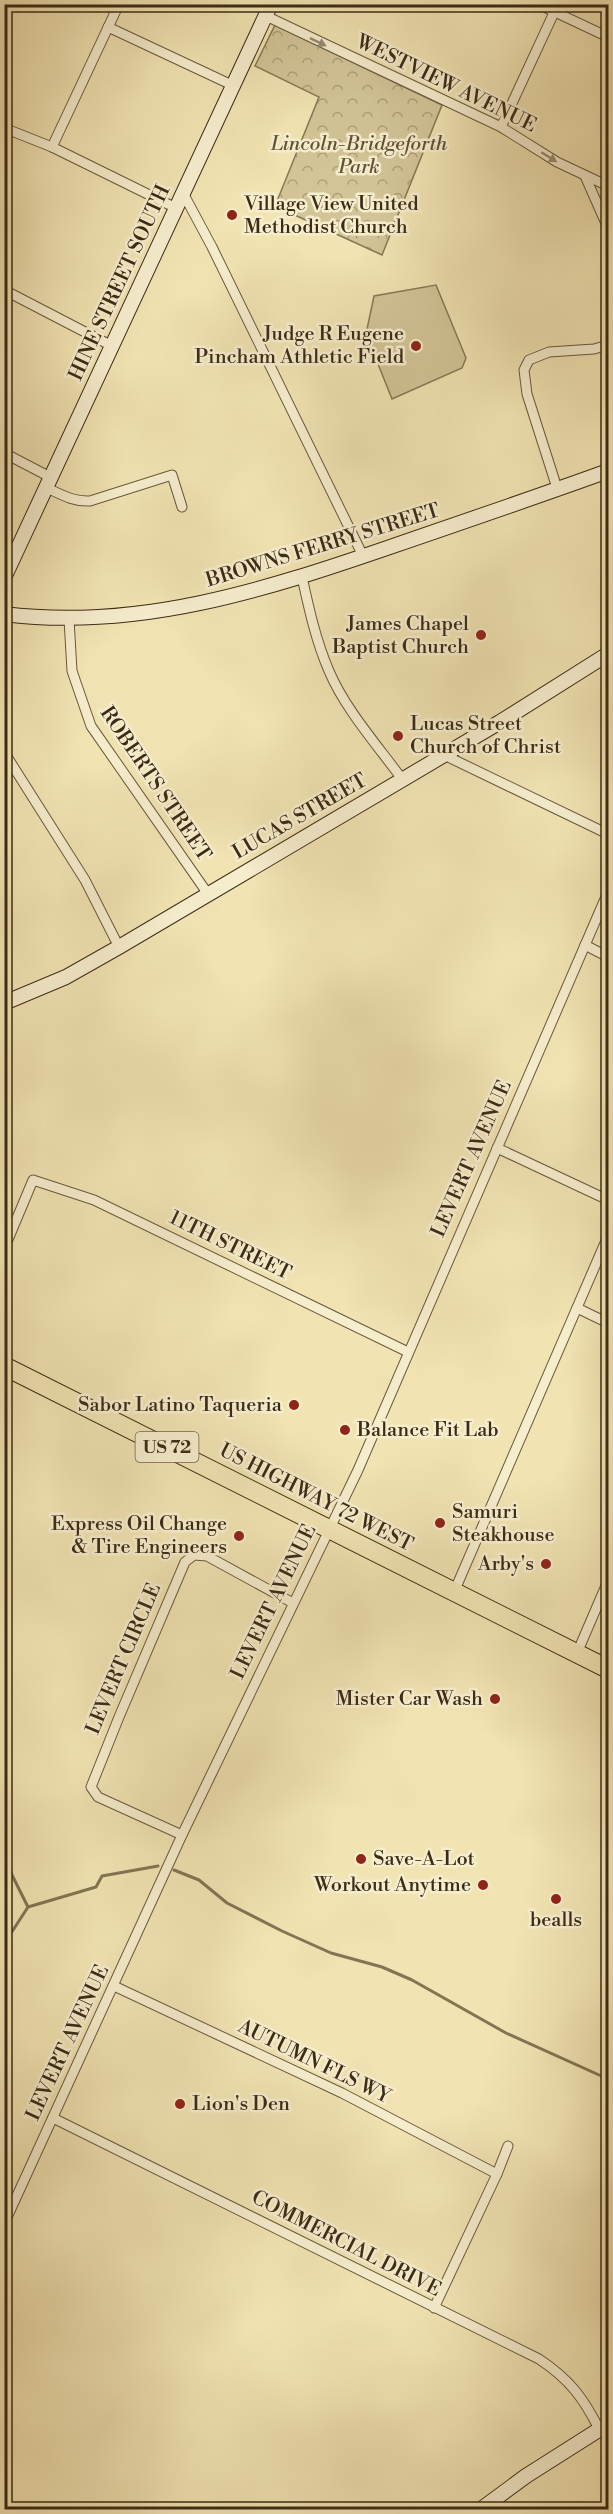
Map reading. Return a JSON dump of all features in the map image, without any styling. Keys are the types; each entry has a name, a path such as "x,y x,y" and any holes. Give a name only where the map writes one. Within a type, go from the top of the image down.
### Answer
{"highway":[{"name":"US HIGHWAY 72 WEST","path":"4,1366 609,1669"}],"street":[{"path":"51,147 119,4"},
{"path":"538,4 556,8 609,37"},
{"path":"501,127 556,8"},
{"name":"WESTVIEW AVENUE","path":"268,10 501,127 557,162 609,186"},
{"name":"HINE STREET SOUTH","path":"4,578 268,10"},
{"path":"108,27 234,86"},
{"path":"4,128 51,147 176,208"},
{"path":"585,176 609,228"},
{"path":"183,193 212,247 363,556"},
{"path":"4,290 112,346"},
{"path":"557,488 527,394 524,370 529,360 549,352 594,349 609,345"},
{"path":"4,453 49,483 68,499 79,502 90,501 172,475 182,507"},
{"name":"BROWNS FERRY STREET","path":"4,614 69,619 144,614 231,598 302,577 609,471"},
{"path":"302,577 314,628 329,671 339,691 402,779"},
{"name":"ROBERTS STREET","path":"69,619 72,671 91,726 208,894"},
{"name":"LUCAS STREET","path":"4,1003 66,977 119,947 444,755 609,654"},
{"path":"4,752 85,880 119,947"},
{"path":"444,755 609,834"},
{"name":"LEVERT AVENUE","path":"4,2224 182,1835 358,1470 609,892"},
{"path":"585,945 609,957"},
{"path":"497,1148 609,1200"},
{"name":"11TH STREET","path":"4,1249 33,1180 93,1200 408,1352"},
{"path":"453,1592 609,1236"},
{"path":"577,1308 609,1323"},
{"name":"LEVERT CIRCLE","path":"182,1835 98,1797 91,1787 185,1562 194,1555 207,1556 293,1603"},
{"path":"577,1653 609,1581"},
{"name":"AUTUMN FLS WY","path":"114,1986 342,2093 497,2174"},
{"name":"COMMERCIAL DRIVE","path":"53,2118 539,2359 572,2385 604,2427"},
{"path":"434,2308 508,2146"},
{"path":"480,2510 526,2476 604,2427"}],"green space":[{"name":"Lincoln-Bridgeforth Park","path":"275,25 442,105 382,255 275,206 319,97 255,66"},
{"name":"Judge R Eugene Pincham Athletic Field","path":"436,285 466,358 462,368 392,399 366,334 374,296"}],"waterway":[{"path":"4,1849 12,1875 28,1907"},
{"path":"4,1944 28,1907 96,1887 102,1876 158,1866"},
{"path":"174,1870 199,1880 227,1903 282,1931 331,1953 382,1967 412,1980 506,2033 608,2079"}],"place":[{"name":"Village View United Methodist Church","path":"232,215"},
{"name":"Judge R Eugene Pincham Athletic Field","path":"416,346"},
{"name":"James Chapel Baptist Church","path":"481,635"},
{"name":"Lucas Street Church of Christ","path":"398,736"},
{"name":"Sabor Latino Taqueria","path":"294,1405"},
{"name":"Balance Fit Lab","path":"345,1430"},
{"name":"Samuri Steakhouse","path":"440,1523"},
{"name":"Express Oil Change & Tire Engineers","path":"239,1536"},
{"name":"Arby's","path":"546,1564"},
{"name":"Mister Car Wash","path":"495,1699"},
{"name":"Save-A-Lot","path":"361,1859"},
{"name":"Workout Anytime","path":"483,1885"},
{"name":"bealls","path":"556,1899"},
{"name":"Lion's Den","path":"180,2104"}]}
